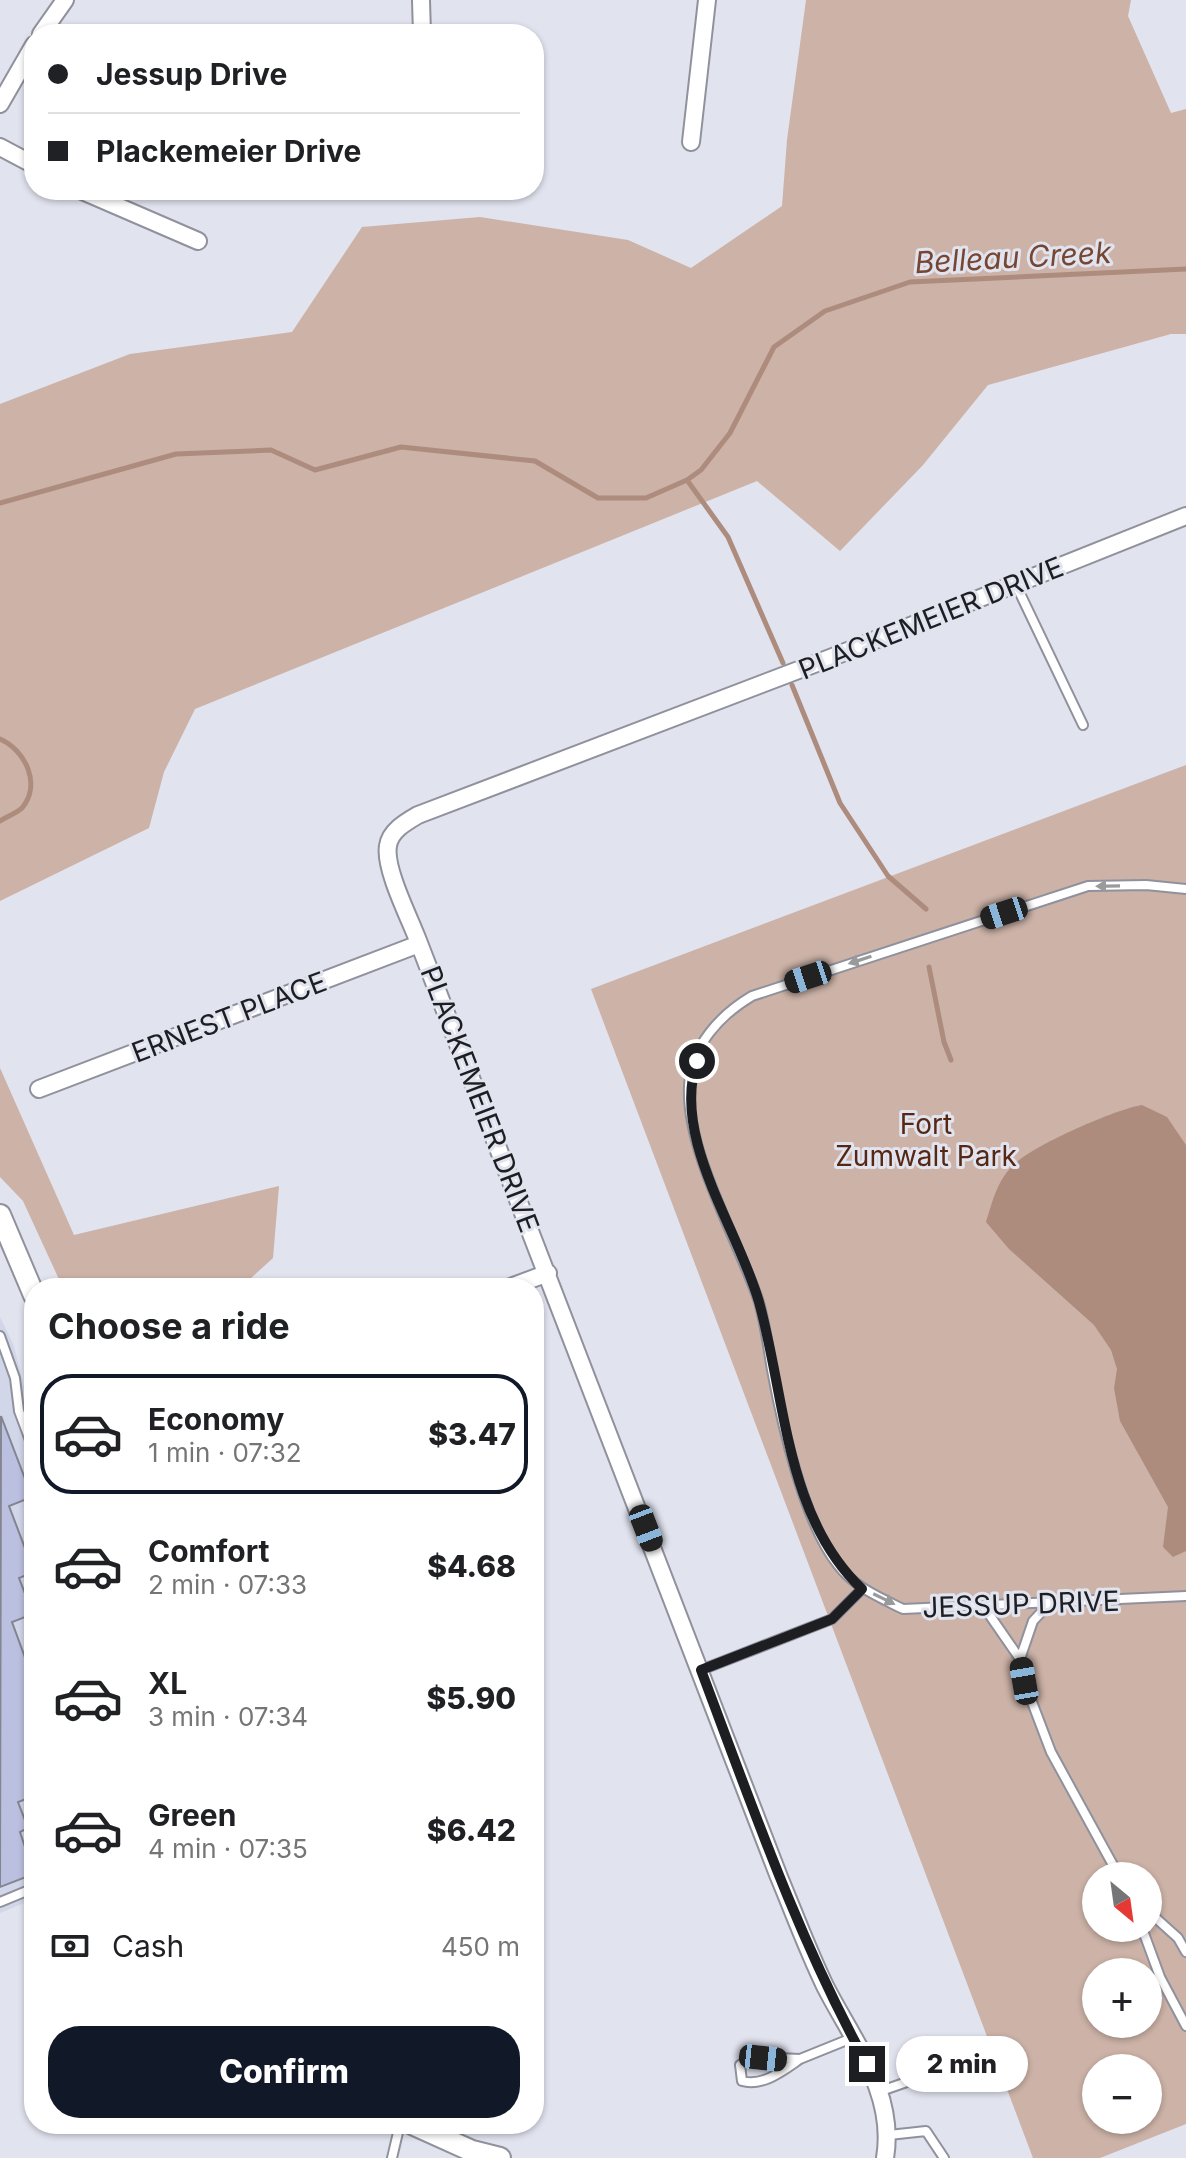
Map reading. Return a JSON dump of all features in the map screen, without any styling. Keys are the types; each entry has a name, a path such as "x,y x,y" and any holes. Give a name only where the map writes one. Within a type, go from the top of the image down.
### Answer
{"street":[{"path":"48,24 65,0"},
{"path":"421,0 422,24"},
{"path":"691,142 707,0"},
{"path":"0,104 24,62"},
{"path":"0,147 24,160"},
{"path":"103,200 198,241"},
{"name":"PLACKEMEIER DRIVE","path":"885,2158 889,2135 881,2091 824,1983 779,1877 419,944 389,861 388,846 394,833 406,822 1186,516"},
{"name":"ERNEST PLACE","path":"39,1089 419,944"},
{"path":"0,1215 27,1278"},
{"path":"535,1278 548,1273"},
{"path":"434,2134 472,2151 500,2158"}],"lane":[{"path":"1016,585 1083,725"},
{"name":"JESSUP DRIVE","path":"1186,889 1146,885 1088,886 752,996 731,1009 704,1037 689,1084 692,1132 759,1302 778,1401 814,1523 837,1565 862,1589 903,1609 1186,1596"},
{"path":"0,1336 15,1378 24,1424"},
{"path":"701,1670 832,1619 862,1589"},
{"path":"1020,1659 1033,1621 1050,1603"},
{"path":"984,1607 1020,1659 1024,1681 1051,1752 1111,1862"},
{"path":"0,1902 24,1892"},
{"path":"1162,1924 1178,1938 1186,1952"},
{"path":"1147,1942 1160,1977 1186,2026"},
{"path":"800,2059 754,2057 740,2065 739,2075 750,2083 762,2080 800,2059 852,2038"},
{"path":"881,2091 947,2068"},
{"path":"889,2135 926,2131 944,2158"},
{"path":"392,2158 398,2134"}],"shaded area":[{"path":"1142,1105 1167,1117 1186,1145 1186,1551 1173,1557 1163,1547 1168,1507 1120,1421 1114,1388 1117,1369 1111,1350 1094,1325 1009,1249 986,1222 1001,1182 1017,1162 1077,1128"},
{"path":"0,1317 14,1346 24,1386 24,1903 0,1913"}],"green space":[{"path":"806,0 1131,0 1128,16 1171,113 1186,109 1186,334 1171,334 988,385 923,465 840,551 757,481 195,709 164,772 149,828 0,901 0,404 130,354 292,332 362,227 480,217 628,240 691,268 782,206 787,140"},
{"name":"Fort Zumwalt Park","path":"1186,765 1186,2124 1162,2133 1162,2054 1082,2054 1082,2134 1161,2134 1100,2158 1033,2158 591,989"},
{"path":"0,1068 74,1235 279,1186 273,1258 251,1278 58,1278 23,1201 0,1177"}],"building":[{"path":"1,1416 24,1476 24,1500 9,1506 24,1546 24,1576 19,1578 24,1591 24,1617 12,1622 24,1655 24,1800 18,1802 24,1818 24,1830 20,1832 24,1844 24,1878 0,1887"}],"waterway":[{"name":"Belleau Creek","path":"0,503 176,454 271,450 315,470 401,447 535,461 598,498 646,498 687,480 701,470 730,433 774,347 825,311 910,282 1186,269"},
{"path":"687,480 728,537 783,663"},
{"path":"792,685 840,803 888,876 926,909"},
{"name":"Belleau Creek","path":"0,739 23,759 31,789 22,808 0,821"},
{"path":"929,967 944,1042 951,1060"}],"route":[{"path":"697,1061 689,1084 692,1132 759,1302 778,1401 814,1523 837,1565 862,1589 849,1606 832,1619 701,1670 779,1877 824,1983 867,2064"}]}
